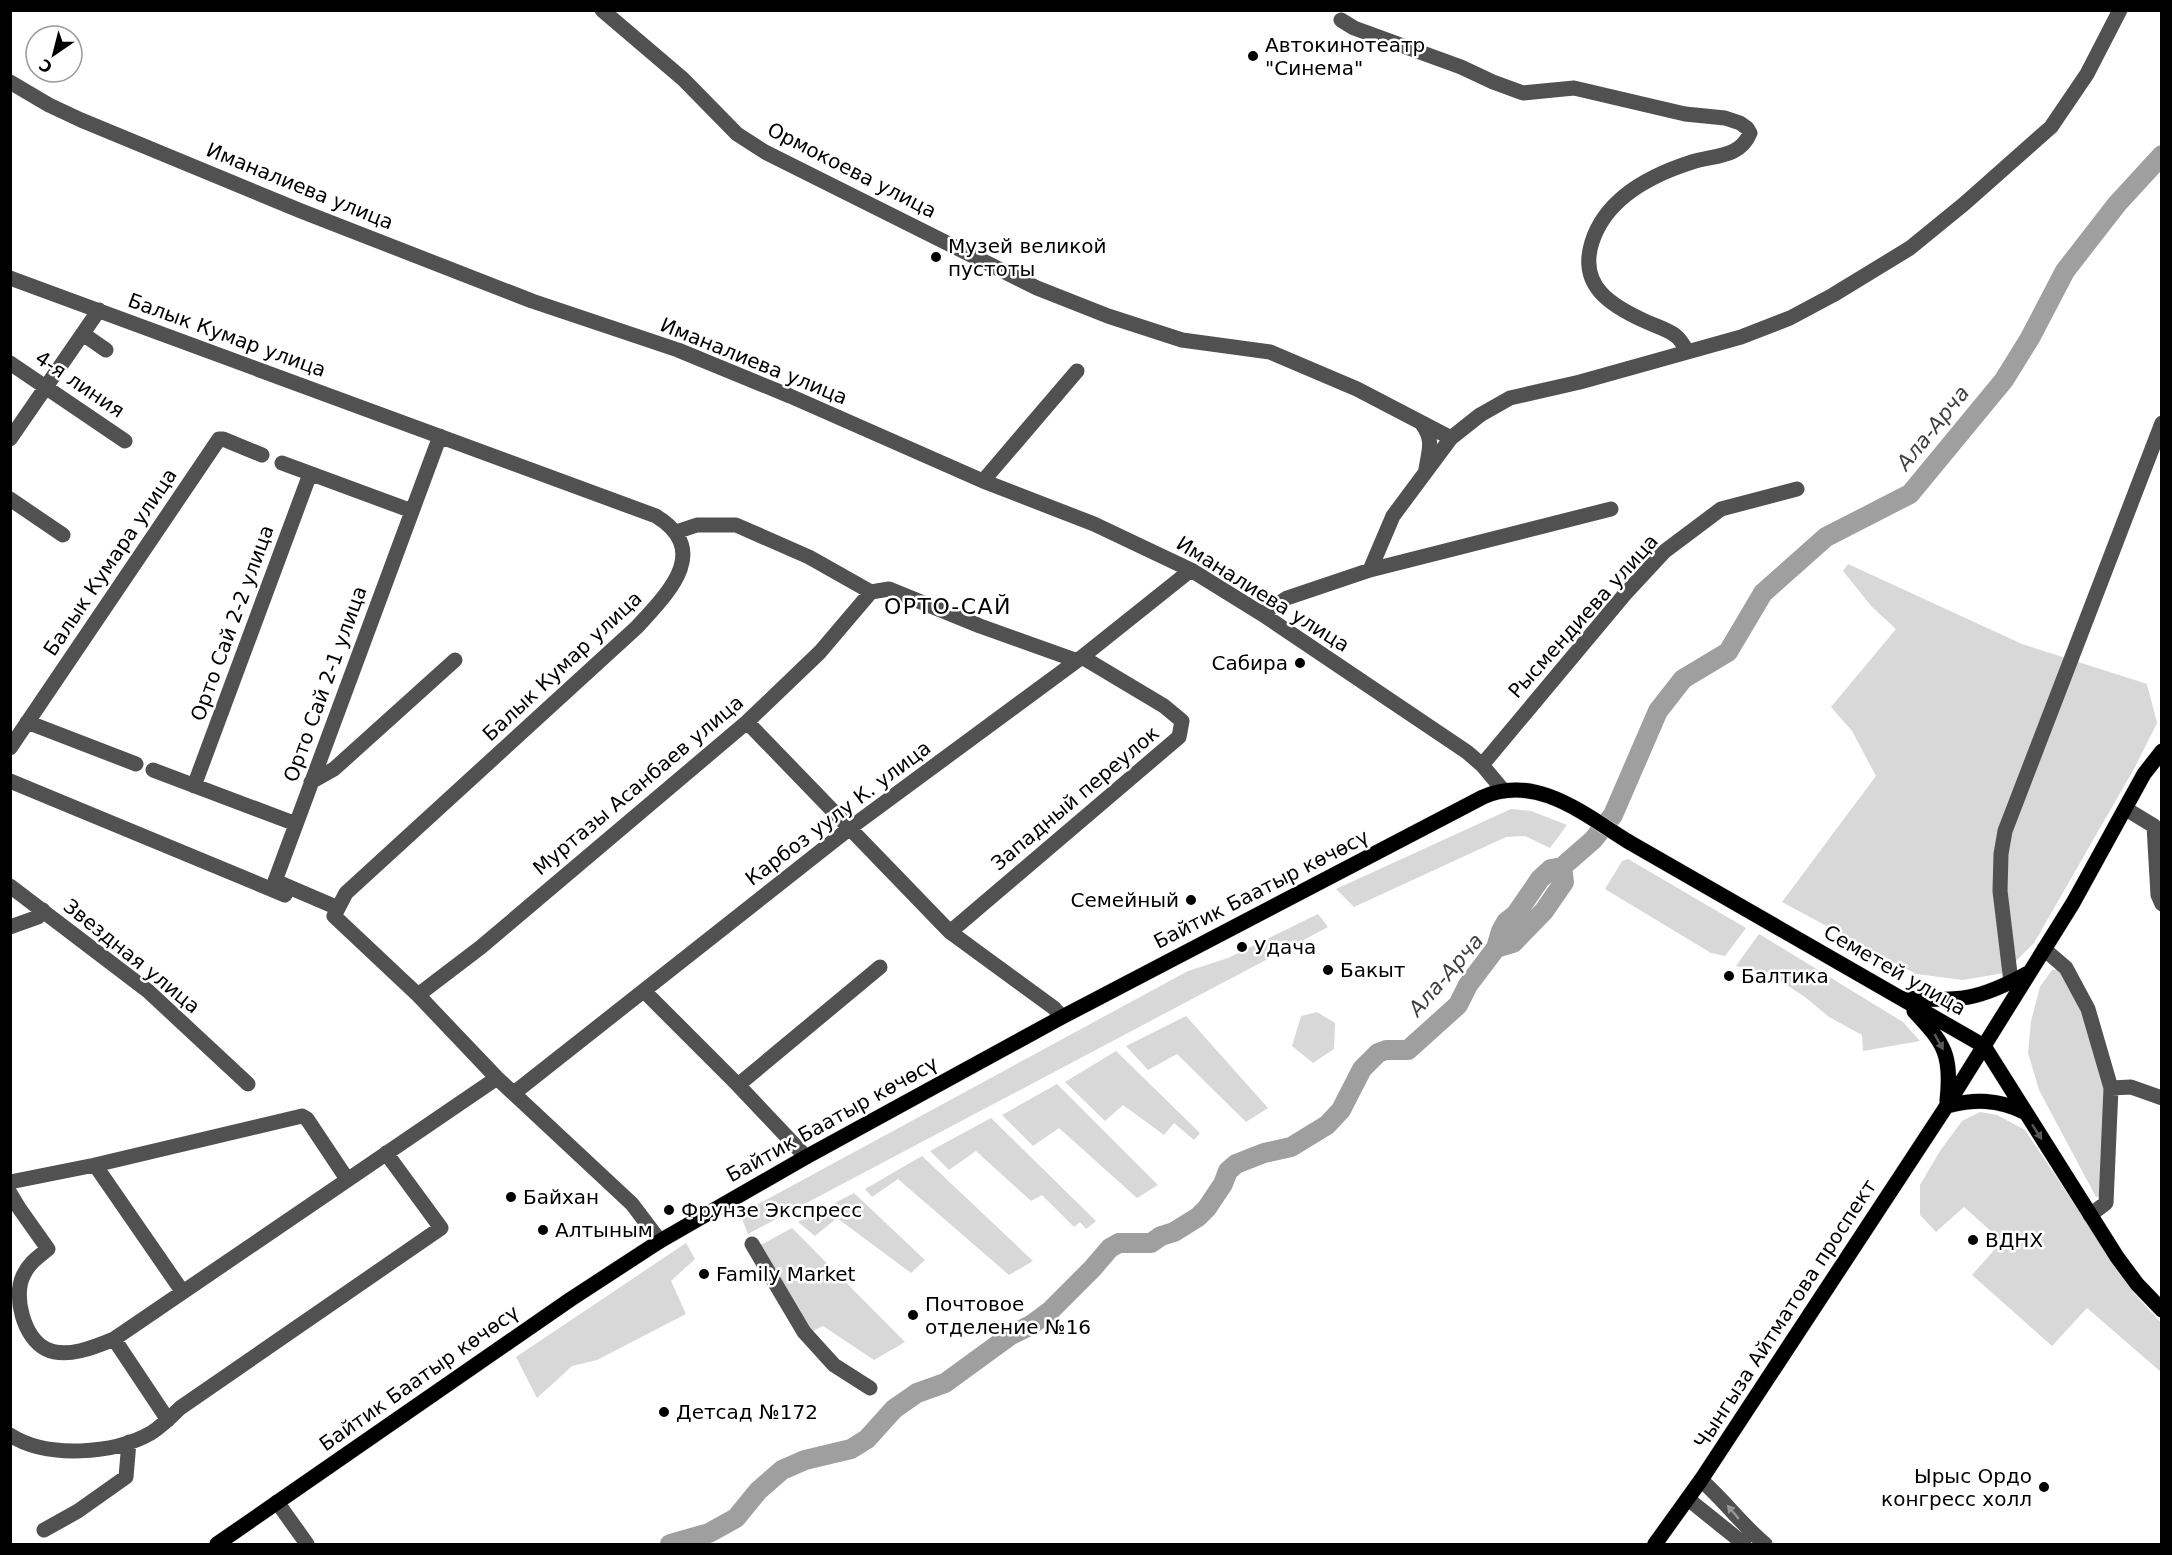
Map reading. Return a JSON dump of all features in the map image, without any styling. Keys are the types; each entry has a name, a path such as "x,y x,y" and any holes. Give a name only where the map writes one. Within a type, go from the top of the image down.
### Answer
{"main road":[{"name":"Чынгыза Айтматова проспект","path":"1655,1545 1701,1480 1947,1106 2073,903 2144,774 2162,752"},
{"name":"Семетей улица","path":"1503,790 1527,789 1546,794 1571,807 1984,1046 2090,1215 2137,1284 2162,1310"},
{"name":"Байтик Баатыр көчөсү","path":"217,1545 571,1299 660,1241 806,1156 1062,1017 1466,805 1503,790"},
{"path":"1901,998 1965,999 1990,992 2029,972"},
{"path":"1901,998 1938,1037 1943,1046 1948,1067 1947,1106 1989,1100 2010,1105 2024,1112"}],"street":[{"name":"Ормокоева улица","path":"602,10 682,79 736,134 765,152 1037,288 1108,316 1182,340 1270,352 1357,389 1451,438"},
{"path":"1371,570 1393,516 1451,438 1480,415 1510,398 1580,382 1742,337 1790,318 1874,271 1924,237 2051,127 2087,74 2120,10"},
{"path":"1341,20 1354,28 1461,67 1523,93 1574,88 1685,114 1725,118 1747,128 1750,133 1739,149 1692,161 1667,171 1620,198 1602,220 1593,237 1588,254 1588,266 1594,285 1628,312 1676,336 1687,351"},
{"name":"Иманалиева улица","path":"10,82 49,105 81,120 290,206 532,301 688,354 983,481 1094,524 1191,570 1262,614 1450,741 1482,765 1503,790"},
{"name":"Балык Кумар улица","path":"10,278 656,516 669,524 676,532 682,546 681,568 663,599 637,627 346,893 336,912"},
{"path":"10,439 99,310"},
{"path":"83,334 106,350"},
{"name":"4-я линия","path":"10,363 125,441"},
{"path":"983,481 1077,371"},
{"path":"2011,982 2000,891 2001,854 2005,831 2162,423"},
{"path":"1422,424 1428,432 1431,443 1425,472"},
{"name":"Орто Сай 2-1 улица","path":"336,912 275,883 440,436"},
{"name":"Балык Кумара улица","path":"10,748 219,439 262,455"},
{"path":"282,463 412,511"},
{"name":"Орто Сай 2-2 улица","path":"194,786 310,474"},
{"name":"Рысмендиева улица","path":"1482,765 1625,594 1665,551 1721,509 1797,489"},
{"path":"10,499 63,535"},
{"path":"1262,614 1287,598 1371,570 1611,508"},
{"path":"676,532 697,525 736,525 809,557 872,592 889,589 980,626 1078,658"},
{"name":"Карбоз уулу К. улица","path":"514,1093 850,828 1078,658 1191,570"},
{"name":"Муртазы Асанбаев улица","path":"418,995 481,947 747,722 820,652 872,592"},
{"name":"Западный переулок","path":"950,932 1179,737 1182,721 1164,706 1078,658"},
{"path":"311,782 334,769 455,660"},
{"path":"27,722 136,764"},
{"path":"747,722 950,932 1054,1008 1062,1017"},
{"path":"153,770 296,824"},
{"path":"10,781 336,912 497,1078 632,1204 660,1241"},
{"path":"2126,809 2154,826 2158,895 2162,904"},
{"name":"Звездная улица","path":"10,886 148,991 248,1084"},
{"name":"Звездная улица","path":"10,927 38,916 43,910"},
{"path":"2044,949 2066,968 2088,1009 2111,1088 2106,1203 2090,1215"},
{"path":"738,1084 880,966"},
{"path":"644,990 806,1156"},
{"path":"10,1193 48,1249 33,1262 23,1275 19,1290 20,1306 30,1333 46,1349 58,1352 92,1348 114,1339 497,1078"},
{"path":"2111,1088 2131,1087 2162,1098"},
{"path":"10,1182 95,1165 302,1116 307,1119 347,1179"},
{"path":"10,1435 38,1448 59,1450 93,1449 129,1442 151,1433 180,1408 441,1228 386,1153"},
{"path":"95,1165 182,1292"},
{"path":"752,1244 804,1332 834,1365 870,1388"},
{"path":"114,1339 168,1420"},
{"path":"44,1530 126,1477 129,1442"},
{"path":"1701,1480 1720,1496 1745,1539"},
{"path":"1688,1499 1745,1539 1765,1545"},
{"path":"277,1502 302,1543"}],"shaded area":[{"path":"1848,564 2022,644 2147,684 2157,723 2135,767 2034,943 2004,973 1963,980 1916,974 1782,902 1876,776 1852,731 1831,707 1896,629 1872,607 1843,571"},
{"path":"1511,809 1531,811 1567,825 1550,848 1525,836 1506,837 1354,907 1336,889"},
{"path":"1628,859 1746,928 1725,956 1711,953 1605,889 1622,861"},
{"path":"1318,914 1328,927 748,1234 740,1214 1188,971 1228,958"},
{"path":"1759,934 1903,1022 1920,1041 1863,1051 1862,1035 1829,1017 1805,997 1767,972 1736,966"},
{"path":"2060,969 2091,1032 2106,1087 2101,1195 2096,1197 2039,1090 2028,1053 2031,1021 2040,987 2052,970"},
{"path":"1317,1012 1335,1023 1334,1049 1313,1063 1292,1046 1301,1016"},
{"path":"1186,1016 1268,1108 1246,1122 1177,1054 1148,1070 1126,1046"},
{"path":"1116,1051 1200,1133 1194,1140 1174,1123 1164,1135 1123,1105 1105,1121 1065,1082"},
{"path":"1057,1084 1158,1185 1137,1198 1059,1128 1033,1146 1002,1115"},
{"path":"1980,1112 1997,1115 2025,1130 2134,1293 2161,1323 2161,1372 2087,1308 2052,1346 1972,1275 2002,1241 1964,1207 1936,1232 1920,1215 1920,1185 1940,1151 1962,1121"},
{"path":"991,1118 1096,1221 1086,1229 1080,1222 1074,1227 1042,1195 1031,1201 976,1151 949,1170 930,1151"},
{"path":"922,1156 1033,1261 1009,1275 898,1179 872,1197 865,1189"},
{"path":"854,1193 925,1260 911,1273 837,1218 815,1236 798,1222"},
{"path":"792,1228 905,1342 874,1360 823,1326 811,1332 759,1246"},
{"path":"686,1243 695,1259 671,1281 686,1314 597,1360 572,1366 537,1398 516,1357"}],"waterway":[{"name":"Ала-Арча","path":"670,1544 709,1533 736,1518 758,1491 782,1470 805,1460 851,1449 867,1439 894,1409 917,1393 945,1383 1011,1335 1031,1325 1050,1311 1110,1248 1119,1243 1151,1243 1198,1217 1223,1184 1228,1171 1236,1164 1264,1153 1291,1147 1327,1125 1341,1110 1362,1069 1378,1053 1386,1050 1408,1050 1458,1005 1468,985 1496,948 1513,943 1544,911 1564,882 1562,867 1593,840 1613,815 1658,711 1683,679 1728,652 1763,593 1826,537 1910,494 2004,380 2030,338 2065,271 2117,204 2162,155"},
{"path":"1496,948 1506,922 1516,914 1540,879 1551,869 1562,867"}],"place":[{"name":"Автокинотеатр \"Синема\"","path":"1253,56"},
{"name":"Музей великой пустоты","path":"936,257"},
{"name":"Сабира","path":"1300,663"},
{"name":"Семейный","path":"1191,900"},
{"name":"Удача","path":"1242,947"},
{"name":"Бакыт","path":"1328,970"},
{"name":"Балтика","path":"1729,976"},
{"name":"Байхан","path":"511,1197"},
{"name":"Фрунзе Экспресс","path":"669,1210"},
{"name":"Алтыным","path":"543,1230"},
{"name":"ВДНХ","path":"1973,1240"},
{"name":"Family Market","path":"704,1274"},
{"name":"Почтовое отделение №16","path":"913,1315"},
{"name":"Детсад №172","path":"664,1412"},
{"name":"Ырыс Ордо конгресс холл","path":"2044,1487"}],"district":[{"name":"ОРТО-САЙ","path":"948,606"}]}
